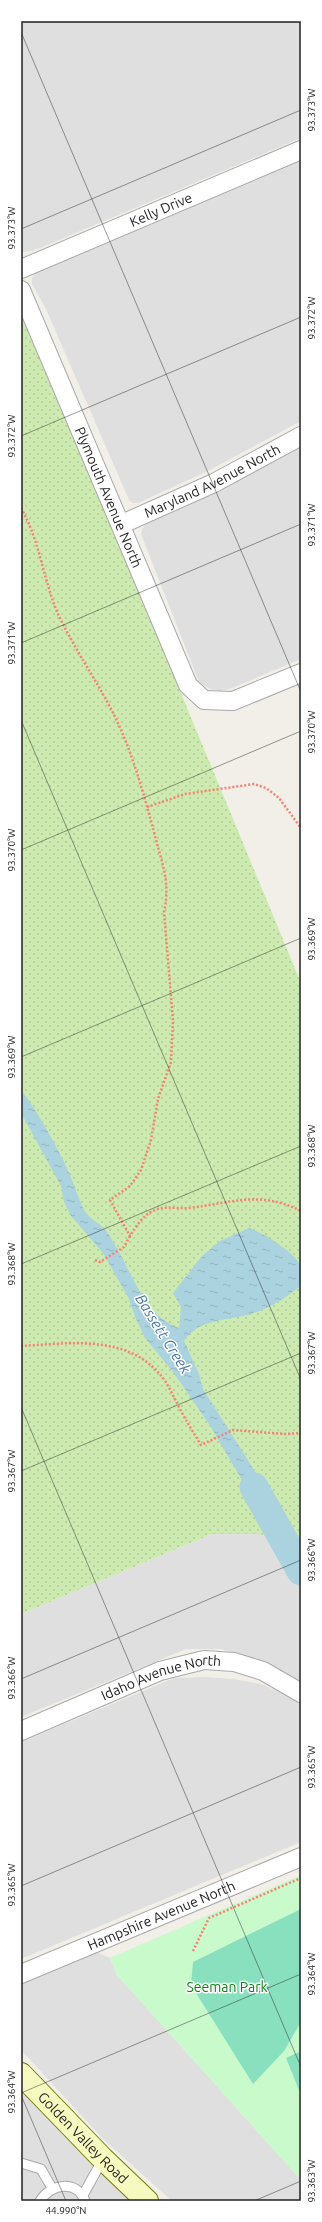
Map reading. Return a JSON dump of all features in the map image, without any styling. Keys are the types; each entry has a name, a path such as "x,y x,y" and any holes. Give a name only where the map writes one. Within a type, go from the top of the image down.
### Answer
{"street":[{"name":"Kelly Drive","path":"21,269 301,150"},
{"name":"Plymouth Avenue North","path":"21,290 122,524 188,685 204,700 233,701 301,673"},
{"name":"Maryland Avenue North","path":"122,524 214,483 301,436"},
{"name":"Idaho Avenue North","path":"21,1731 160,1671 204,1660 234,1662 263,1672 301,1693"},
{"name":"Hampshire Avenue North","path":"21,1974 301,1858"},
{"name":"Golden Valley Road","path":"21,2074 103,2159 147,2201"}],"lane":[{"path":"40,2201 44,2194 52,2188 62,2186 72,2188 84,2198 103,2159"},
{"path":"21,2163 42,2169 52,2188"}],"path":[{"path":"21,508 35,537 49,591 59,615 110,708 134,760 166,872 166,901 164,912 173,1021 171,1062 158,1099 151,1140 141,1170 130,1186 110,1200 130,1236"},
{"path":"148,807 185,794 254,784 266,788 279,798 301,828"},
{"path":"95,1260 100,1262 124,1247 139,1223 152,1211 166,1206 188,1208 242,1199 261,1199 273,1201 301,1211"},
{"path":"21,1346 101,1344 128,1350 148,1360 164,1379 201,1445 233,1430 285,1434 301,1433"},
{"path":"193,1951 209,1918 301,1878"}],"shaded area":[{"path":"21,21 301,21 301,138 33,251 22,252"},
{"path":"301,159 301,421 206,472 138,503 133,503 129,500 46,309 32,284 32,278 37,271"},
{"path":"301,444 301,659 232,688 220,691 210,689 199,682 141,534 142,529 147,523 232,484"},
{"path":"212,1534 260,1534 301,1552 301,1682 257,1660 222,1649 186,1649 21,1717 21,1614"},
{"path":"205,1677 234,1679 261,1684 286,1695 301,1704 301,1842 21,1959 21,1742 174,1678"},
{"path":"95,1951 110,1958 117,1975 301,2180 301,2201 172,2201 104,2140 21,2050 21,1982"},
{"path":"21,2087 136,2201 21,2201"}],"green space":[{"path":"21,307 301,983 301,1552 260,1534 212,1534 21,1614"},
{"name":"Seeman Park","path":"301,1875 301,2180 117,1975 110,1958"},
{"path":"301,1909 301,2022 284,2051 253,2084 191,1985 193,1962"},
{"path":"301,2051 301,2095 286,2058"}],"water":[{"path":"21,1090 40,1117 57,1149 67,1168 85,1211 107,1231 121,1254 140,1292 157,1314 167,1322 179,1328 181,1307 173,1293 202,1256 220,1241 249,1228 279,1244 299,1262 301,1268 301,1278 299,1287 288,1295 258,1312 205,1324 197,1328 184,1341 199,1374 203,1389 256,1473 278,1520 261,1526 246,1487 209,1424 173,1372 145,1338 128,1297 103,1253 71,1216 64,1202 61,1186 21,1113"}],"waterway":[{"name":"Bassett Creek","path":"254,1487 301,1571"}]}
